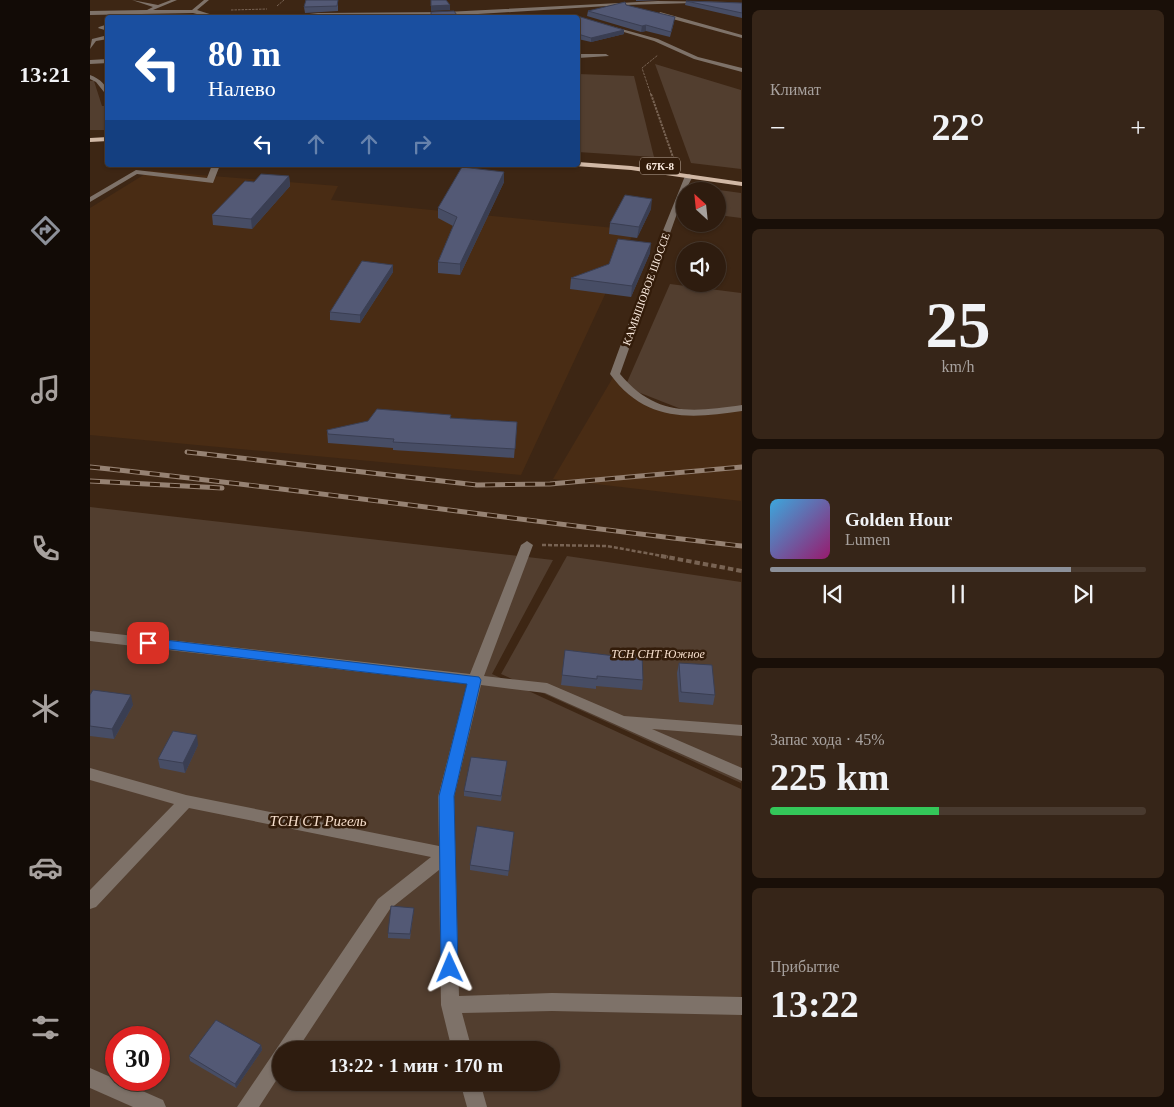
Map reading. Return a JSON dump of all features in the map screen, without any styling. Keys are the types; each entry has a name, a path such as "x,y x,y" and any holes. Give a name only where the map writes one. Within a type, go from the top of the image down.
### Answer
{"main road":[{"path":"90,140 105,139"},
{"path":"90,147 105,146"},
{"name":"67К-8","path":"580,157 742,177"},
{"name":"67К-8","path":"580,164 689,176 742,184"}],"street":[{"path":"134,0 156,6"},
{"path":"137,15 175,0"},
{"path":"192,11 207,0"},
{"path":"600,0 644,10"},
{"path":"475,15 610,3 703,0 727,2"},
{"path":"718,0 735,4"},
{"path":"563,6 569,14"},
{"path":"285,10 329,9 383,15"},
{"path":"90,14 192,11 208,15"},
{"path":"653,12 742,37"},
{"path":"344,15 366,14"},
{"path":"605,25 656,40 674,49 742,70"},
{"path":"90,47 94,40 105,38"},
{"path":"580,56 606,56"},
{"path":"90,62 105,62"},
{"path":"90,62 95,65 90,72"},
{"path":"90,77 98,81 105,91"},
{"path":"90,81 98,81"},
{"path":"90,200 136,172 210,180 215,167"},
{"name":"КАМЫШОВОЕ ШОССЕ","path":"689,176 662,243 615,374 625,387 642,399 666,409 694,414 742,408"},
{"path":"460,1041 450,1006 446,796 475,680 527,545"},
{"path":"90,636 547,688 742,775"},
{"path":"617,720 742,731"},
{"path":"90,774 186,801 447,854"},
{"path":"90,902 186,801"},
{"path":"292,1041 384,904 447,854"},
{"path":"450,1006 552,1002 742,1006"},
{"path":"247,1107 272,1070"},
{"path":"90,1078 156,1107"},
{"path":"473,1091 477,1107"}],"path":[{"path":"192,11 272,9 284,0"},
{"path":"674,49 653,58 642,68 674,161"},
{"path":"527,545 607,546 742,572"}],"shaded area":[{"path":"150,171 338,186 331,200 635,230 521,475 90,435 90,208"},
{"path":"615,374 642,399 694,414 741,408 741,501 553,479"}],"green space":[{"path":"655,64 741,90 741,169 691,163"},
{"path":"580,74 634,76 654,157 580,152"},
{"path":"90,81 94,81 102,106 105,106 105,130 90,130"},
{"path":"726,191 741,193 741,218 726,216"},
{"path":"670,284 676,285 676,292 726,291 741,293 741,408 694,414 625,387"},
{"name":"ТСН СТ Ригель","path":"90,507 553,560 492,674 741,789 741,1107 90,1107"},
{"name":"ТСН СНТ Южное","path":"567,556 741,582 741,783 501,674"}],"building":[{"path":"306,0 338,0 337,6 304,7"},
{"path":"431,0 446,0 450,5 431,6"},
{"path":"686,1 742,3 742,13"},
{"path":"625,2 626,5 675,17 671,32 588,11"},
{"path":"454,11 457,15 431,15 431,12"},
{"path":"580,17 624,30 591,38 580,35"},
{"path":"462,167 504,172 460,264 438,262 457,217 438,208"},
{"path":"261,174 289,176 251,219 212,215 245,181 254,182"},
{"path":"625,195 652,199 639,227 610,223"},
{"path":"618,239 651,243 632,286 571,278 609,264"},
{"path":"362,261 393,265 360,315 330,312"},
{"path":"377,409 451,415 450,418 517,422 515,449 393,442 394,439 328,434 327,430 368,421"},
{"path":"565,650 615,656 615,652 642,654 643,680 597,676 597,679 562,675"},
{"path":"679,663 712,665 715,695 681,692"},
{"path":"93,690 131,695 112,729 90,726 90,695"},
{"path":"173,731 197,735 183,763 158,759"},
{"path":"471,757 507,761 501,796 464,791"},
{"path":"477,826 514,832 509,871 470,865"},
{"path":"391,906 414,908 410,934 388,933"},
{"path":"216,1020 261,1045 235,1084 189,1056"}],"railway":[{"path":"187,452 477,485 550,484 742,467"},
{"path":"90,467 742,546"},
{"path":"90,481 222,488"}],"route":[{"path":"148,643 475,680 446,796 450,968"}]}
